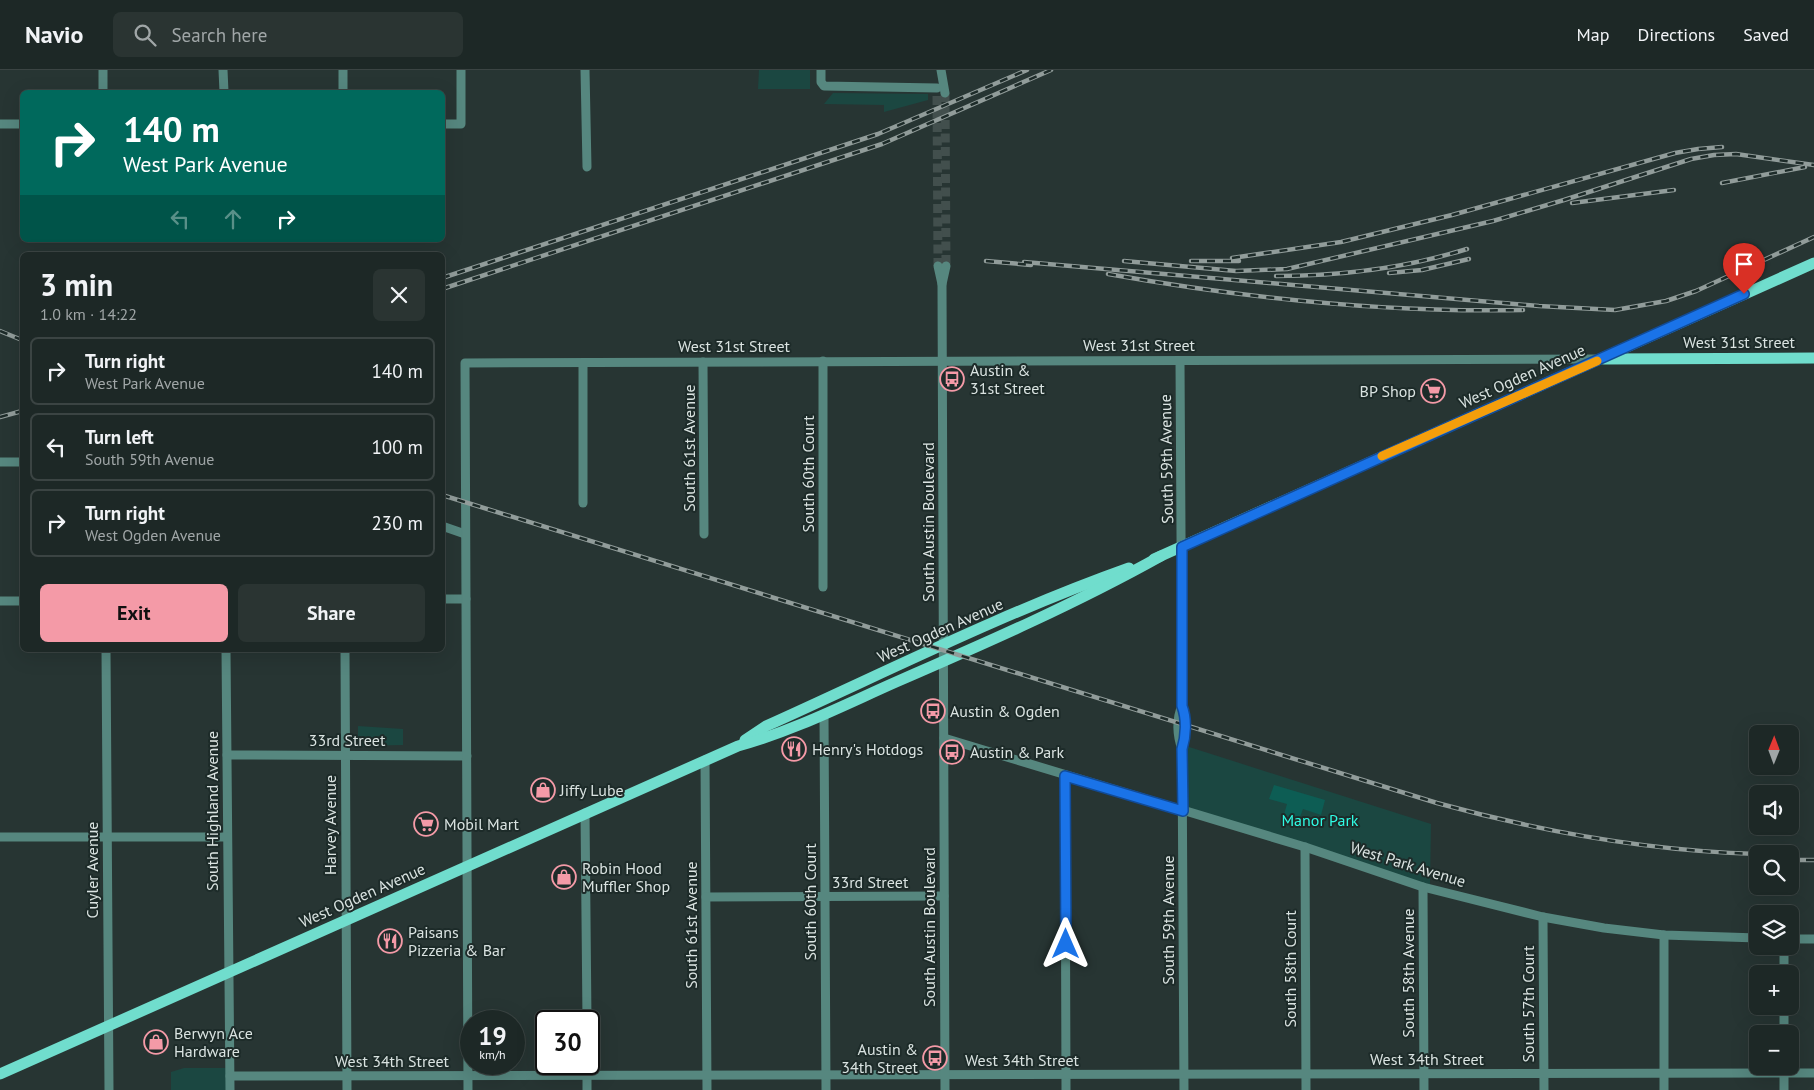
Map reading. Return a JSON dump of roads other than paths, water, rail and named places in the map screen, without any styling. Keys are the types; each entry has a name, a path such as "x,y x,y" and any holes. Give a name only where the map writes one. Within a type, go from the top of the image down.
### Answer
{"main road":[{"name":"West Ogden Avenue","path":"738,746 766,726 944,645 1091,581 1182,547 1814,263"},
{"name":"West 31st Street","path":"1600,359 1814,358"},
{"name":"West Ogden Avenue","path":"0,1074 705,760 824,714 944,661 1099,591 1161,556"}],"street":[{"path":"103,70 103,90"},
{"path":"224,70 224,90"},
{"path":"343,70 343,90"},
{"path":"445,124 461,124 461,70"},
{"path":"585,70 587,167"},
{"path":"821,70 821,82 824,86 940,92 941,74"},
{"path":"0,124 20,124"},
{"name":"South Austin Boulevard","path":"942,266 945,1090"},
{"name":"West 31st Street","path":"465,534 465,363 1600,359"},
{"name":"South 59th Avenue","path":"1180,361 1182,706 1178,714 1178,740 1182,749 1184,1090"},
{"name":"South 61st Avenue","path":"703,362 704,534"},
{"name":"South 60th Court","path":"823,362 823,587"},
{"path":"583,363 584,503"},
{"path":"0,462 20,462"},
{"path":"445,527 465,534 468,1090"},
{"path":"445,599 466,599"},
{"path":"0,601 20,601"},
{"name":"Cuyler Avenue","path":"106,652 109,1090"},
{"name":"South Highland Avenue","path":"226,652 230,1090"},
{"name":"Harvey Avenue","path":"345,652 347,1090"},
{"name":"South 60th Court","path":"824,714 826,1090"},
{"name":"West Park Avenue","path":"944,738 1305,847 1423,887 1543,917 1604,928 1664,935 1749,938"},
{"name":"33rd Street","path":"227,755 467,756"},
{"name":"South 61st Avenue","path":"705,760 707,1090"},
{"path":"1065,776 1066,1090"},
{"path":"585,813 587,1010"},
{"path":"0,838 227,837"},
{"name":"South 58th Court","path":"1305,847 1306,1090"},
{"name":"South 58th Avenue","path":"1423,887 1424,1090"},
{"name":"33rd Street","path":"706,897 944,896"},
{"name":"South 57th Court","path":"1543,917 1544,1090"},
{"path":"1664,935 1664,1090"},
{"path":"1799,939 1814,939"},
{"name":"West 34th Street","path":"230,1076 1544,1074 1749,1071"},
{"name":"West 34th Street","path":"1799,1072 1814,1073"},
{"path":"1784,1075 1784,1090"},
{"path":"587,1076 587,1090"}],"tunnel":[{"path":"945,93 946,266"},
{"path":"937,96 938,266"}],"railway":[{"path":"445,277 878,134 1027,70"},
{"path":"445,288 882,144 1051,70"},
{"path":"1232,258 1341,242 1452,215 1675,153 1722,147"},
{"path":"1124,261 1236,271 1287,269 1493,221 1691,159 1736,154 1814,165"},
{"path":"1722,183 1805,167"},
{"path":"1572,203 1674,190"},
{"path":"1024,262 1539,306 1615,310 1666,301 1696,291 1814,237"},
{"path":"1276,276 1373,270 1444,256 1467,249"},
{"path":"1389,273 1422,270 1469,259"},
{"path":"986,261 1031,265"},
{"path":"1191,261 1239,261"},
{"path":"1108,274 1159,283 1314,302 1419,309 1523,310"},
{"path":"0,331 20,339"},
{"path":"0,417 20,412"},
{"path":"445,496 1437,803 1516,823 1596,838 1677,849 1749,854"},
{"path":"1799,860 1814,860"}],"place":[{"name":"Austin & 31st Street","path":"952,379"},
{"name":"BP Shop","path":"1433,391"},
{"name":"Austin & Ogden","path":"933,711"},
{"name":"Henry's Hotdogs","path":"794,749"},
{"name":"Austin & Park","path":"952,752"},
{"name":"Jiffy Lube","path":"543,790"},
{"name":"Mobil Mart","path":"426,824"},
{"name":"Robin Hood Muffler Shop","path":"564,877"},
{"name":"Paisans Pizzeria & Bar","path":"390,941"},
{"name":"Berwyn Ace Hardware","path":"156,1042"},
{"name":"Austin & 34th Street","path":"935,1058"}],"park label":[{"name":"Manor Park","path":"1320,820"}]}
